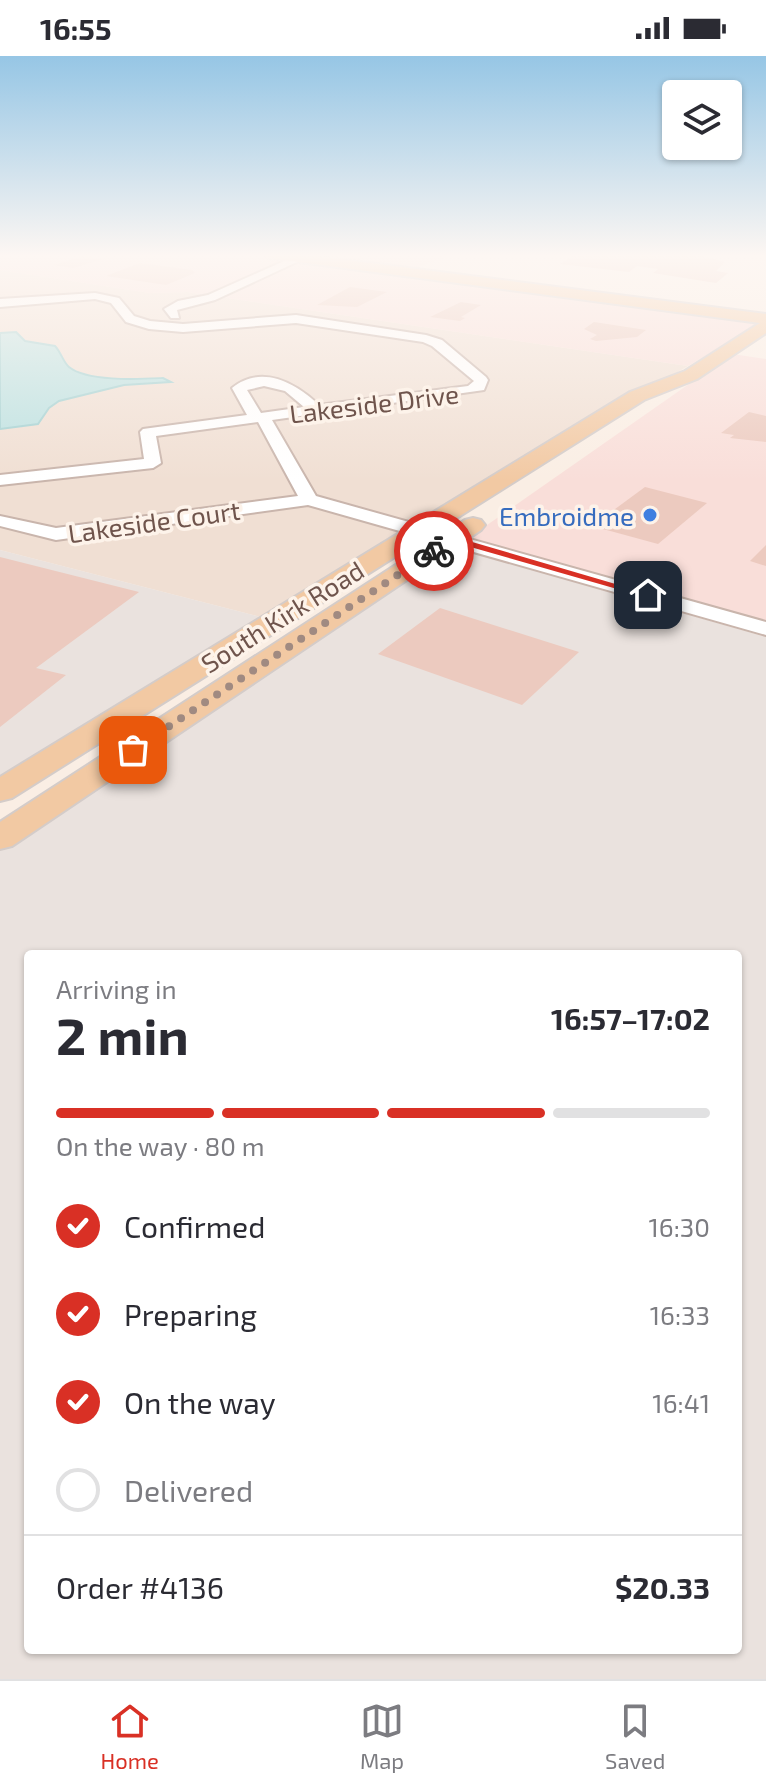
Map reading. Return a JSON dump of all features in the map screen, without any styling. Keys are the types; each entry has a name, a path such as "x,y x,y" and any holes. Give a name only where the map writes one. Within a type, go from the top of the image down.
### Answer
{"main road":[{"name":"South Kirk Road","path":"0,838 664,402 691,375 760,330"},
{"name":"South Kirk Road","path":"0,791 637,396 691,375"}],"street":[{"name":"Lakeside Drive","path":"0,480 153,463 148,432 479,387 481,380 437,343 366,330"},
{"path":"315,410 287,383 239,388 260,417 309,500 766,629"},
{"name":"Lakeside Court","path":"0,521 56,534 309,500"}],"shaded area":[{"path":"0,330 443,330 688,366 261,617 0,550"},
{"path":"443,330 749,330 688,366"},
{"path":"732,354 766,359 766,623 467,539"},
{"path":"454,547 766,637 766,1679 0,1679 0,847"},
{"path":"0,550 261,617 0,776"}],"water":[{"path":"16,332 25,341 55,346 67,365 77,372 114,378 163,378 171,382 124,385 59,401 49,408 38,424 0,429 0,333"}],"building":[{"path":"586,330 646,330 637,337 590,339 597,335"},
{"path":"749,412 766,416 766,442 730,438 734,435 721,433"},
{"name":"Embroidme","path":"645,487 707,503 658,544 592,526"},
{"path":"766,545 766,566 750,561"},
{"path":"0,557 139,592 36,668 66,675 0,727"},
{"path":"440,608 579,652 522,705 378,654"}],"way so far":[{"path":"133,750 434,551"}],"place":[{"name":"Embroidme","path":"650,515"}],"route":[{"path":"434,551 452,539 648,595"}]}
